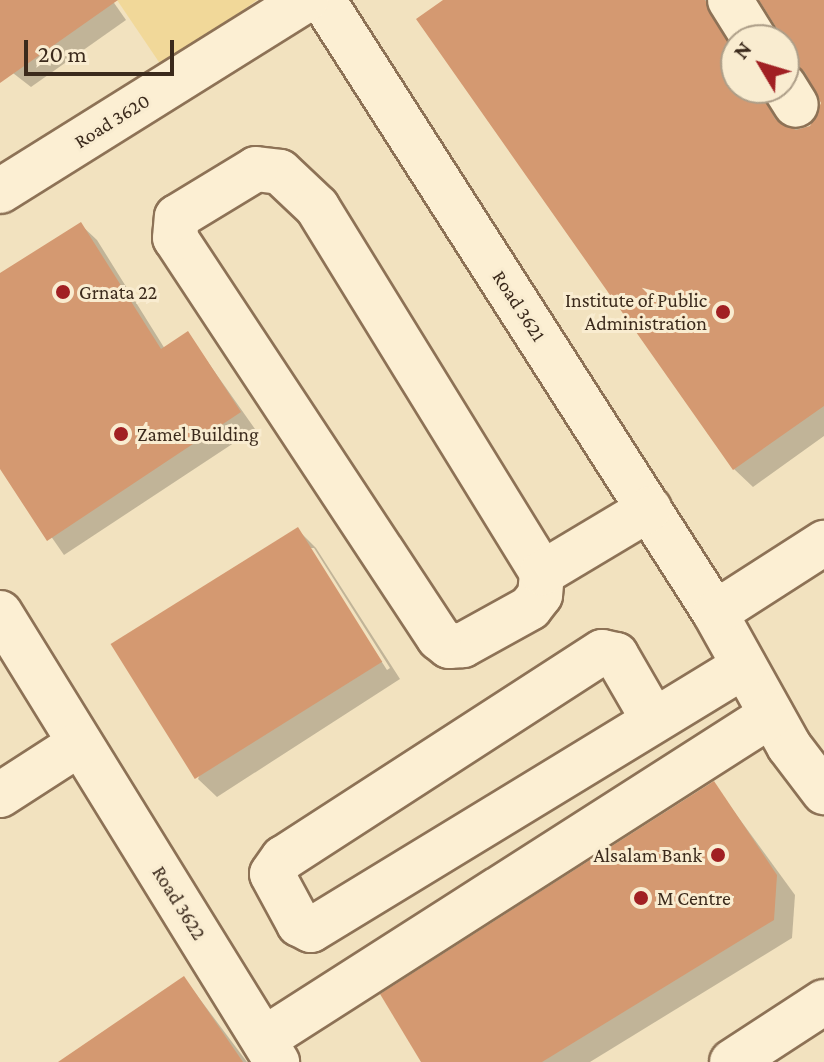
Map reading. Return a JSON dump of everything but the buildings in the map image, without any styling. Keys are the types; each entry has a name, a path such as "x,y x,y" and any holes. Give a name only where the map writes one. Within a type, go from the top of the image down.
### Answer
{"street":[{"name":"Road 3620","path":"0,191 306,0"},
{"name":"Road 3621","path":"323,0 715,613 771,715 824,792"},
{"path":"730,0 745,24"},
{"path":"256,169 280,172 302,189 542,573 540,595 530,608 463,645 449,646 439,638 175,238 177,217 256,169"},
{"path":"542,573 649,509"},
{"path":"715,613 824,543"},
{"name":"Road 3622","path":"0,613 270,1050"},
{"path":"653,719 616,655 602,652 283,858 272,874 299,924 311,930 744,666"},
{"path":"270,1050 771,715"},
{"path":"0,795 79,744"},
{"path":"732,1062 824,1002"}],"sand":[{"path":"117,0 257,0 163,68"}],"place":[{"name":"Grnata 22","path":"63,292"},
{"name":"Institute of Public Administration","path":"723,312"},
{"name":"Zamel Building","path":"121,434"},
{"name":"Alsalam Bank","path":"718,855"},
{"name":"M Centre","path":"641,898"}]}
